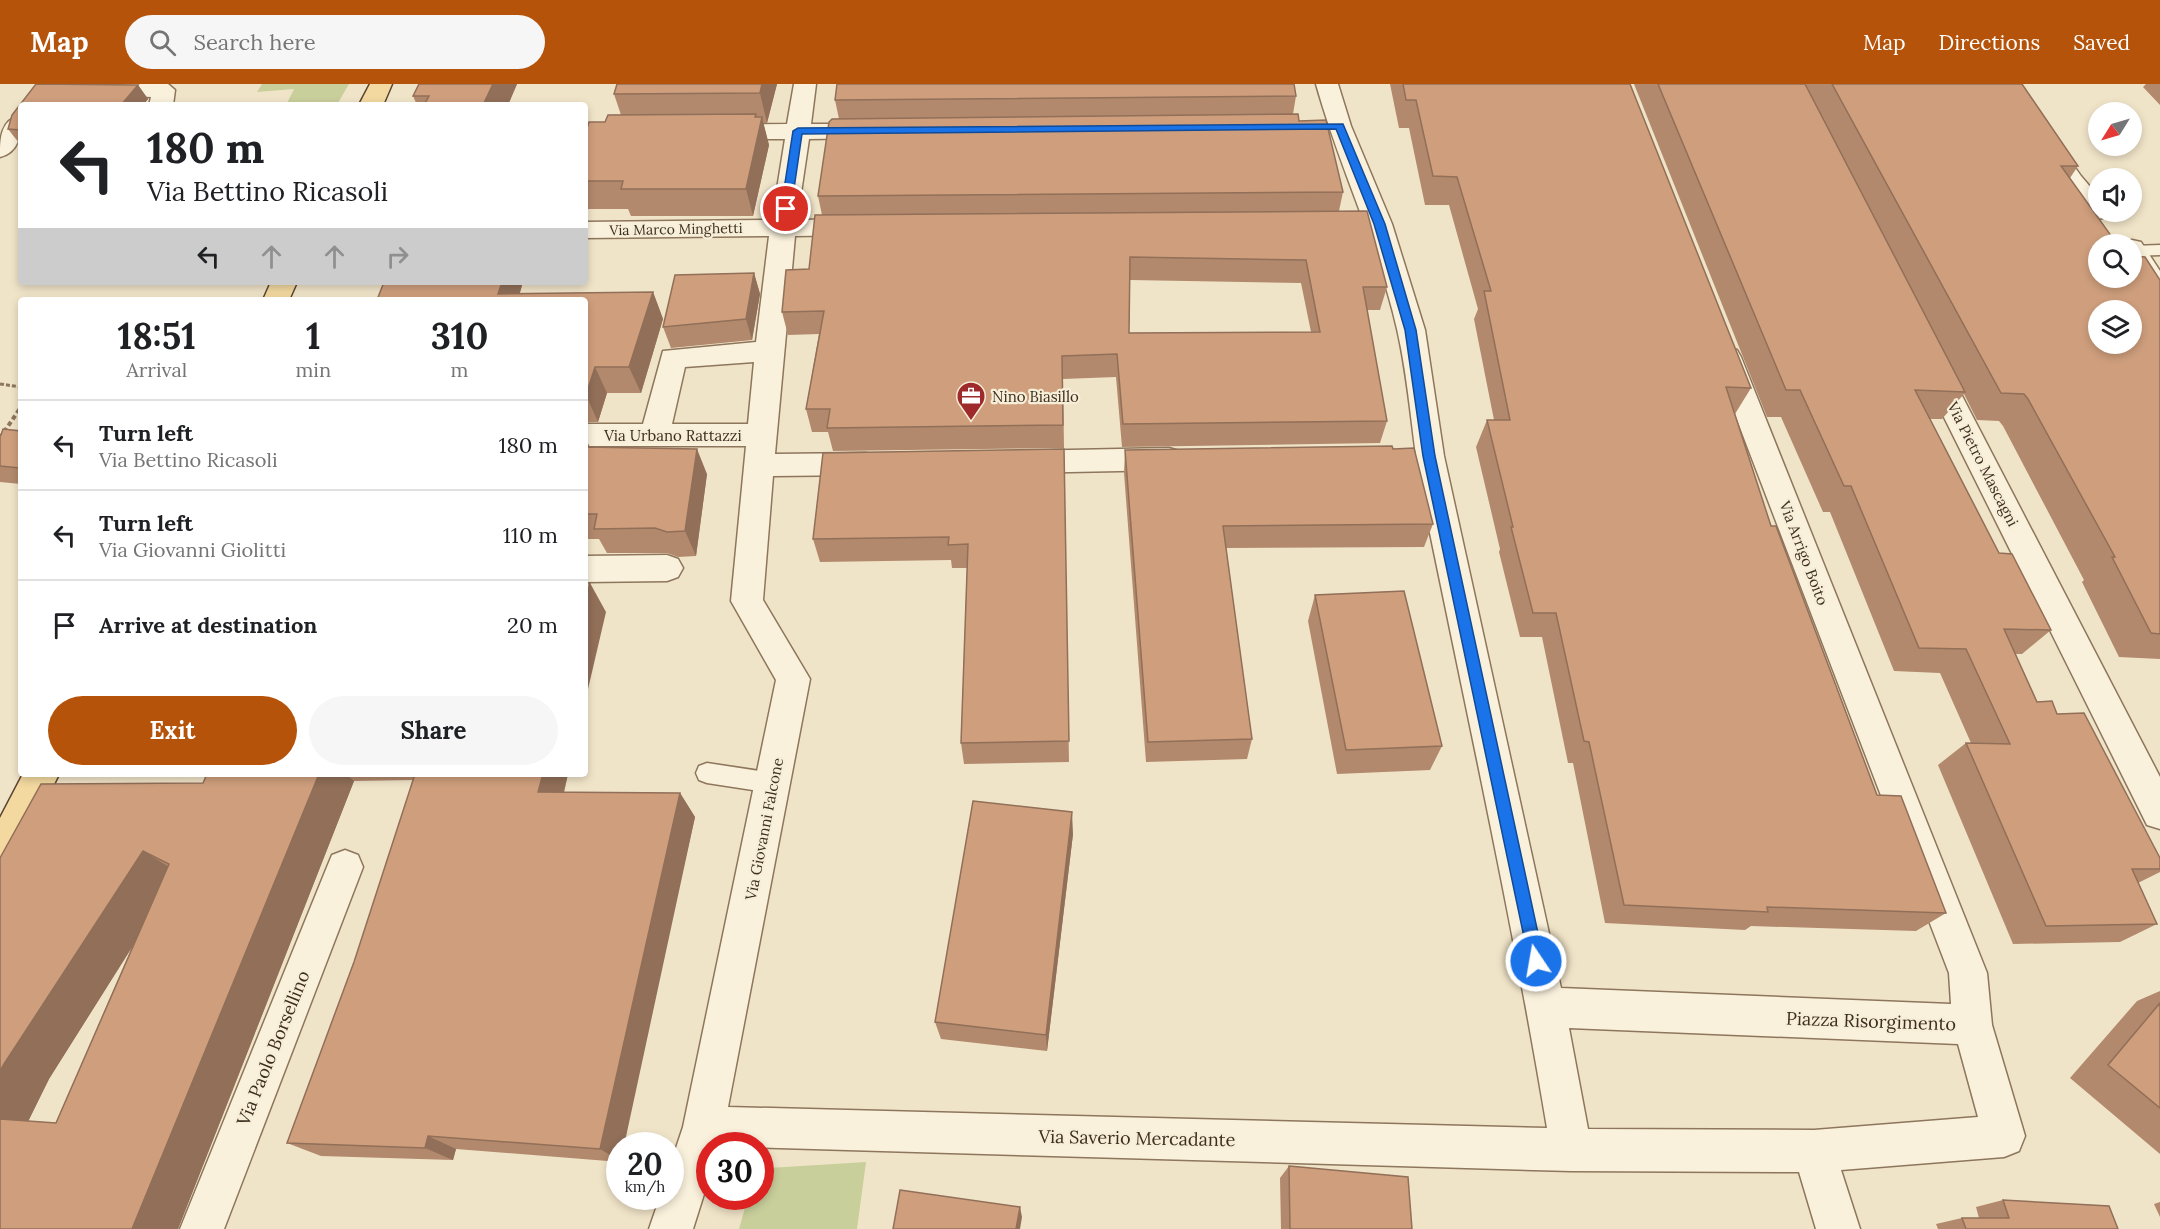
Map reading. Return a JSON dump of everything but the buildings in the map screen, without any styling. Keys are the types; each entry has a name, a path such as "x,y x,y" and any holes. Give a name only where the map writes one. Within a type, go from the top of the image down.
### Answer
{"main road":[{"path":"372,102 381,84"},
{"path":"0,855 40,791"}],"street":[{"name":"Via Giovanni Falcone","path":"671,1229 704,1127 793,679 747,601 758,450 769,351 783,228 805,84"},
{"path":"1327,84 1327,126 1411,330 1417,456 1546,1007 1571,1150"},
{"path":"2004,84 2072,181 2088,199"},
{"path":"69,89 163,98"},
{"path":"7,149 18,128"},
{"path":"703,132 892,130"},
{"path":"2109,222 2119,234"},
{"name":"Via Marco Minghetti","path":"588,230 879,227"},
{"path":"2142,264 2160,291"},
{"name":"Via Arrigo Boito","path":"1716,328 1968,973 1972,1025"},
{"name":"Via Pietro Mascagni","path":"1918,338 2160,813"},
{"path":"655,435 673,358 769,351"},
{"name":"Via Urbano Rattazzi","path":"588,435 655,435 758,450 898,463"},
{"path":"993,462 1193,459"},
{"path":"588,569 667,568"},
{"name":"Via Paolo Borsellino","path":"202,1229 345,867"},
{"name":"Piazza Risorgimento","path":"1546,1007 1972,1025 2004,1136 1814,1151 1571,1150"},
{"name":"Via Saverio Mercadante","path":"704,1127 1571,1150"},
{"path":"1814,1151 1838,1229"}],"lane":[{"path":"2142,249 2160,250"},
{"path":"707,773 773,783"}],"path":[{"path":"0,384 18,387"},
{"path":"0,438 18,411"}],"green space":[{"path":"262,84 349,84 339,102 288,102 294,89 257,92"},
{"path":"866,1162 857,1229 739,1229 744,1210 774,1210 774,1168"}],"place":[{"name":"Nino Biasillo","path":"971,422"}],"route":[{"path":"786,209 798,131 1339,126 1379,224 1411,330 1429,456 1536,961"}]}
